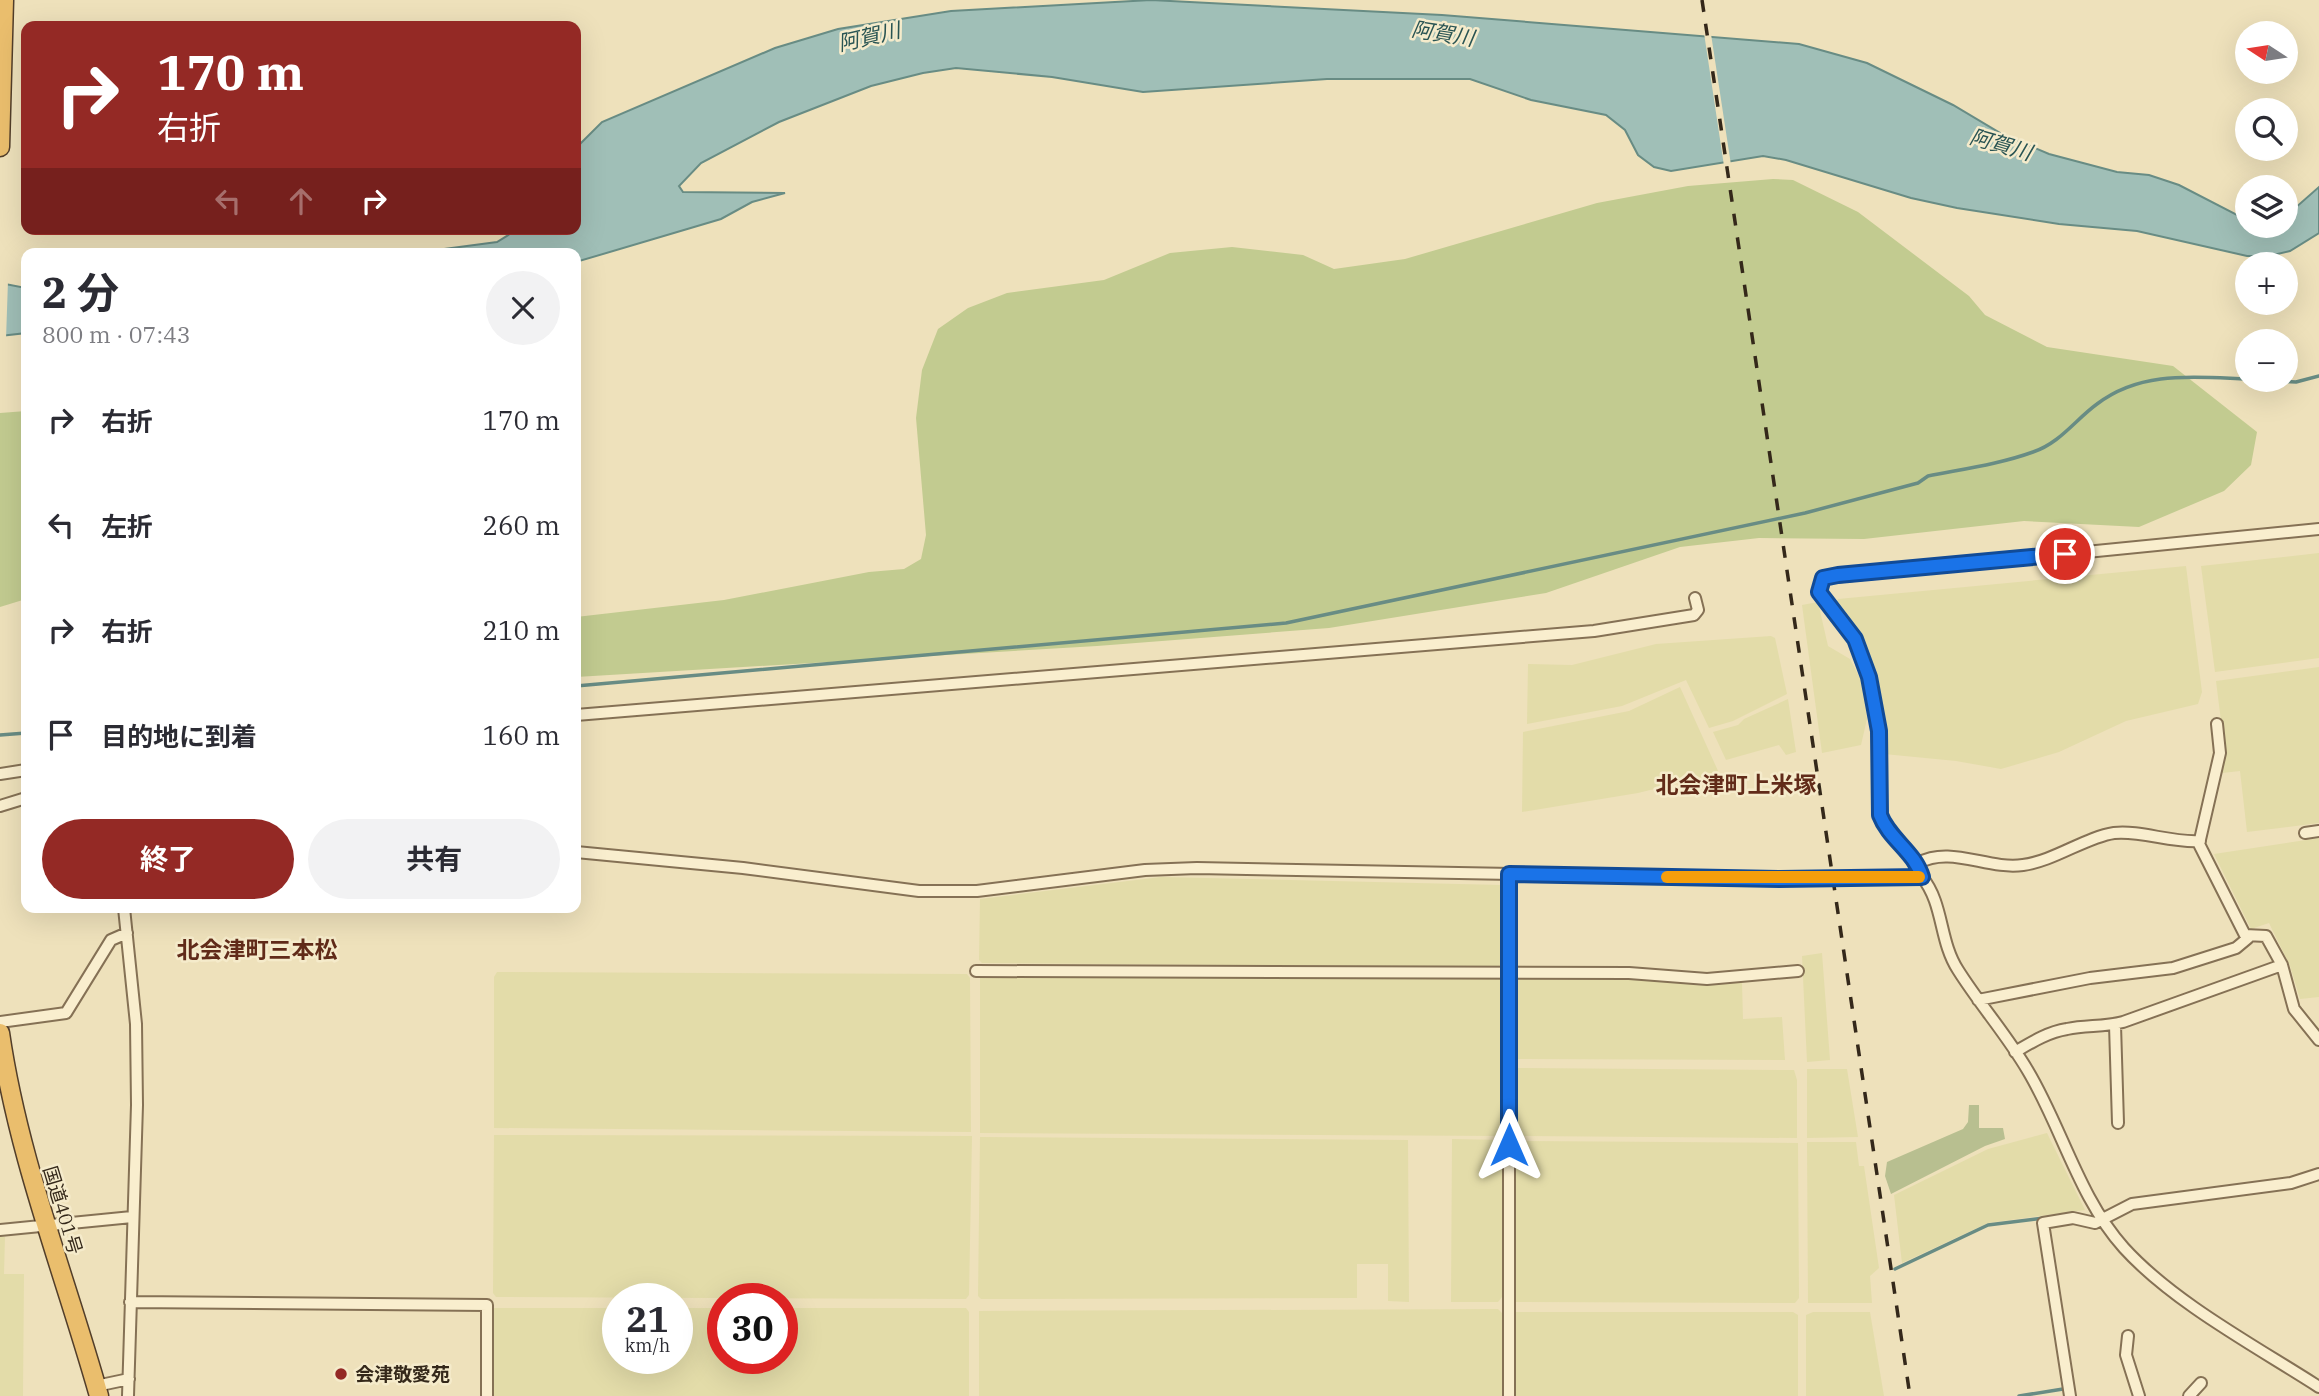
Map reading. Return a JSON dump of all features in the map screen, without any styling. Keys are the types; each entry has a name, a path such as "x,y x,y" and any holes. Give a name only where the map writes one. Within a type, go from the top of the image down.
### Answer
{"highway":[{"path":"0,147 4,0"},
{"name":"国道401号","path":"0,1033 16,1121 98,1391"}],"street":[{"path":"2308,1396 2318,1387 2183,1299 2125,1249 2090,1199 2028,1071 1950,958 1932,888 1922,877 1918,863 1883,824 1880,815 1879,731 1875,701 1855,639 1819,592 1823,578 2319,529"},
{"path":"581,715 1594,631 1694,615 1698,610 1695,598"},
{"path":"2217,724 2220,752 2200,841 2237,921 2248,938"},
{"path":"0,775 21,771"},
{"path":"0,806 21,800"},
{"path":"2305,833 2319,831"},
{"path":"1918,863 1942,855 1983,863 2025,865 2115,833 2176,843 2200,841"},
{"path":"581,852 743,868 919,891 977,891 1145,870 1197,868 1779,879 1922,877"},
{"path":"1509,874 1509,1396"},
{"path":"125,913 136,1024 137,1105 128,1396"},
{"path":"0,1022 66,1013 111,940 127,933"},
{"path":"1978,1000 2090,978 2165,970 2236,948 2248,938 2266,936 2282,965 2294,1009 2319,1040"},
{"path":"2015,1052 2045,1035 2067,1029 2115,1025 2282,965"},
{"path":"976,971 1509,971 1639,973 1707,979 1798,971"},
{"path":"2115,1025 2118,1123"},
{"path":"2070,1396 2043,1223 2073,1218 2095,1223 2132,1204 2291,1183 2319,1174"},
{"path":"0,1230 132,1217"},
{"path":"131,1303 487,1305 487,1396"},
{"path":"2129,1336 2126,1355 2139,1396"},
{"path":"98,1391 129,1379"},
{"path":"2189,1396 2201,1383"}],"shaded area":[{"path":"2319,553 2319,658 2215,672 2201,566"},
{"path":"2186,566 2202,692 2198,704 2126,721 2059,752 2001,769 1956,761 1884,754 1883,716 1873,665 1857,631 1836,603 1838,599"},
{"path":"1818,602 1828,646 1850,659 1863,684 1867,719 1861,745 1822,753 1802,605"},
{"path":"1771,636 1775,638 1787,694 1733,721 1709,728 1686,680 1622,706 1527,724 1528,664 1572,665 1656,644"},
{"path":"2319,667 2319,823 2247,832 2240,771 2222,773 2225,753 2216,681"},
{"path":"1680,687 1719,773 1638,793 1522,812 1523,732 1629,711"},
{"path":"1788,699 1796,752 1786,755 1779,745 1726,760 1713,732 1738,725 1744,719"},
{"path":"2319,838 2319,997 2300,999 2290,966 2269,923 2251,929 2214,854"},
{"path":"1161,877 1501,885 1501,964 1499,967 982,963 979,960 980,899"},
{"path":"1822,953 1830,1060 1807,1062 1802,956"},
{"path":"497,972 967,974 970,978 971,1132 494,1128 494,977"},
{"path":"982,974 1502,978 1503,1136 980,1133"},
{"path":"1515,976 1742,983 1743,1019 1782,1017 1785,1060 1514,1059"},
{"path":"1514,1068 1794,1070 1797,1080 1797,1138 1514,1136"},
{"path":"1807,1069 1847,1069 1858,1137 1807,1138"},
{"path":"2047,1133 2085,1210 1988,1223 1902,1263 1894,1195 1988,1149"},
{"path":"494,1135 972,1136 969,1295 966,1299 798,1298 798,1283 707,1283 707,1298 693,1298 693,1283 602,1283 602,1297 496,1297 493,1293"},
{"path":"980,1137 1408,1140 1409,1302 1388,1301 1388,1264 1357,1264 1357,1298 981,1299 978,1296"},
{"path":"1452,1139 1502,1140 1502,1297 1498,1302 1451,1302"},
{"path":"1514,1141 1798,1143 1799,1298 1795,1303 1515,1302 1512,1298"},
{"path":"1807,1142 1856,1142 1859,1166 1864,1166 1879,1268 1870,1276 1872,1303 1808,1303"},
{"path":"0,1237 5,1237 4,1274 24,1274 23,1396 0,1396"},
{"path":"494,1308 602,1308 602,1374 693,1374 693,1308 707,1308 707,1374 798,1374 798,1308 966,1308 969,1312 969,1396 494,1396"},
{"path":"1498,1309 1502,1313 1502,1396 979,1396 979,1311"},
{"path":"1514,1312 1793,1312 1798,1315 1798,1396 1514,1396"},
{"path":"1813,1312 1870,1312 1884,1396 1806,1396 1806,1315"}],"green space":[{"path":"1773,179 1793,180 1858,212 1969,296 1985,315 2047,347 2173,366 2257,432 2251,465 2224,491 2139,527 2024,521 1864,539 1759,538 1680,547 1546,593 1329,628 1097,646 581,677 581,616 724,600 869,572 904,569 921,559 926,535 916,418 922,370 938,329 968,308 1007,293 1104,280 1170,253 1232,247 1303,255 1334,269 1405,259 1597,203 1688,186"},
{"path":"21,411 21,601 0,607 0,413"},
{"path":"1969,1105 1979,1105 1979,1128 2003,1128 2005,1139 1985,1146 1891,1194 1885,1176 1887,1162 1963,1129 1968,1122"}],"water":[{"name":"阿賀川","path":"1151,0 1442,15 1799,44 1867,63 1953,105 2002,134 2049,154 2117,172 2149,175 2179,185 2235,214 2235,238 2298,238 2298,205 2319,187 2319,233 2290,251 2235,253 2137,231 2059,224 1957,208 1911,198 1786,160 1763,156 1671,171 1654,167 1638,155 1625,130 1606,115 1531,100 1470,79 1327,79 1143,92 1052,77 956,68 871,86 779,122 701,163 679,186 683,192 785,193 752,202 721,219 581,261 581,248 452,248 497,242 508,235 581,235 581,143 602,122 775,48 838,29 951,11"},
{"path":"0,283 21,287 21,334 0,336"}],"pier":[{"path":"1704,33 1711,34 1731,165 1724,166"},
{"path":"0,279 8,281 6,339 0,339"}],"waterway":[{"path":"2298,381 2319,376"},
{"path":"581,686 1286,623 1805,513 1918,483 1928,476 2008,460 2033,452 2051,443 2097,404 2132,385 2169,378 2235,379"},
{"path":"0,735 21,733"},
{"path":"1895,1269 1988,1225 2044,1218"},
{"path":"2019,1396 2063,1389"}],"railway":[{"path":"1702,0 1910,1396"}],"slow traffic":[{"path":"1667,877 1919,877"}],"place":[{"name":"会津敬愛苑","path":"341,1374"}],"district":[{"name":"北会津町上米塚","path":"1736,784"},
{"name":"北会津町三本松","path":"257,949"}],"route":[{"path":"1509,1145 1509,874 1779,879 1922,877 1918,863 1883,824 1878,803 1879,731 1869,677 1855,639 1819,592 1820,583 1823,578 1838,575 2065,554"}]}
